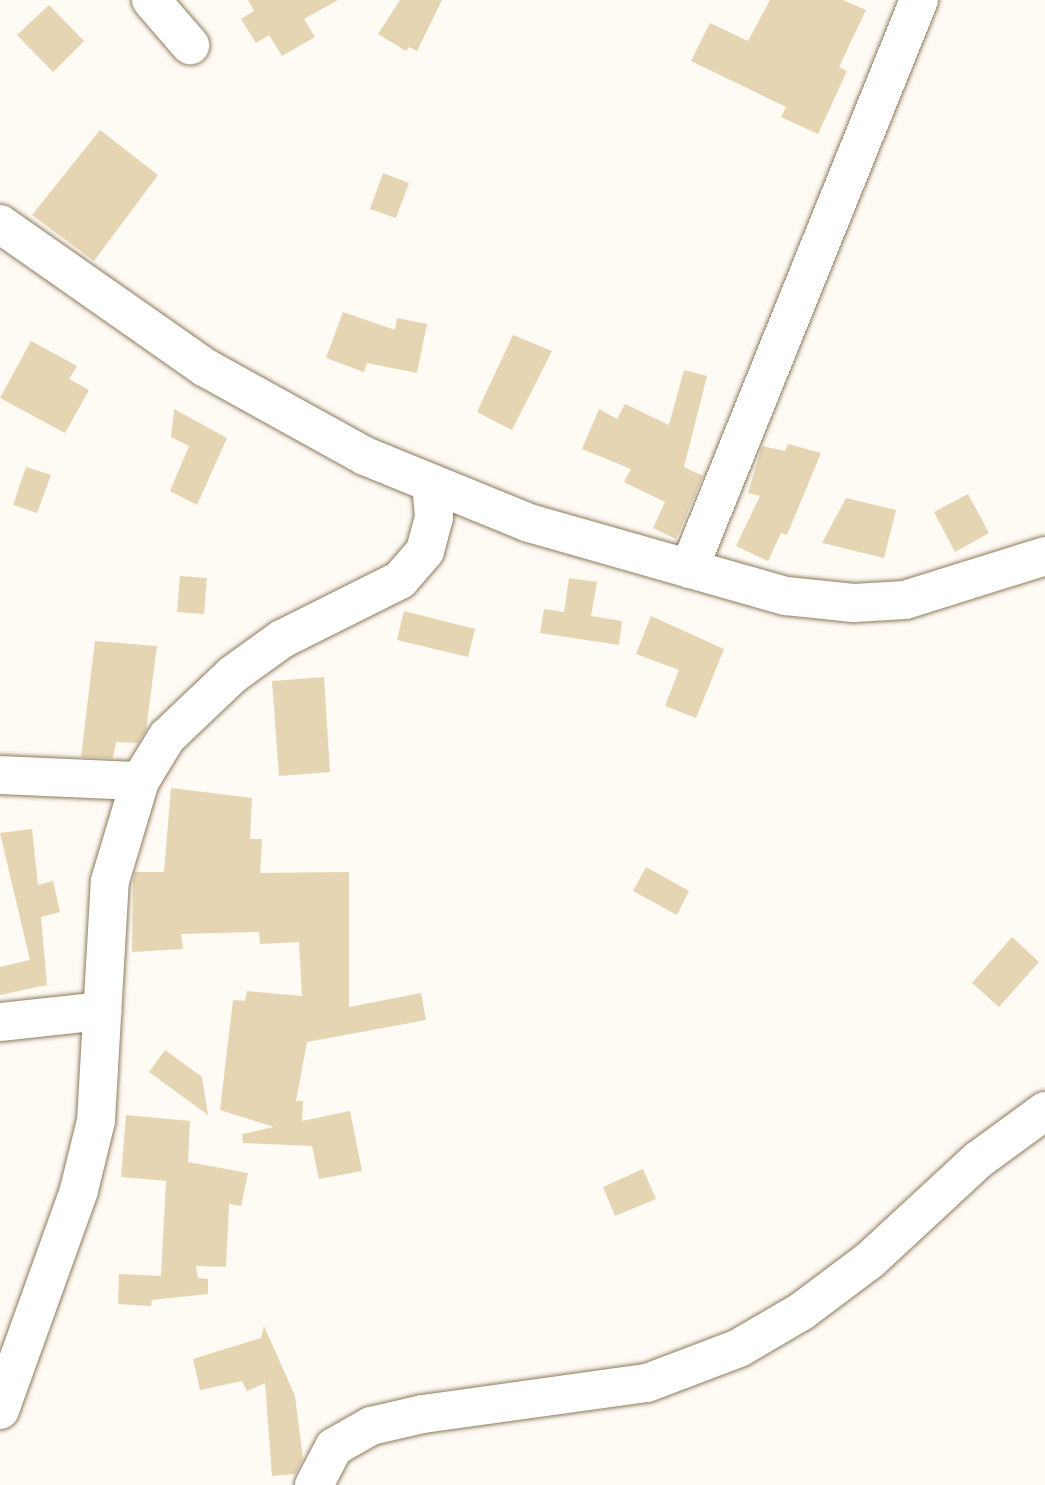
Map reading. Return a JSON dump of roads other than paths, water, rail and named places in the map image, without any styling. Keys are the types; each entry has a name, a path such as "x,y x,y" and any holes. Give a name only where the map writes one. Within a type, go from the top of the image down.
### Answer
{"street":[{"path":"151,0 190,45"},
{"path":"689,569 919,0"},
{"path":"0,224 206,368 365,456 529,523 786,596 854,603 905,600 1045,556"},
{"path":"0,1410 79,1189 96,1121 110,881 140,780 167,737 232,674 282,639 400,580 425,551 433,517 431,483"},
{"path":"0,775 140,780"},
{"path":"0,1021 103,1011"},
{"path":"314,1485 334,1447 371,1426 423,1414 648,1383 739,1348 802,1311 870,1260 978,1160 1045,1111"}]}
